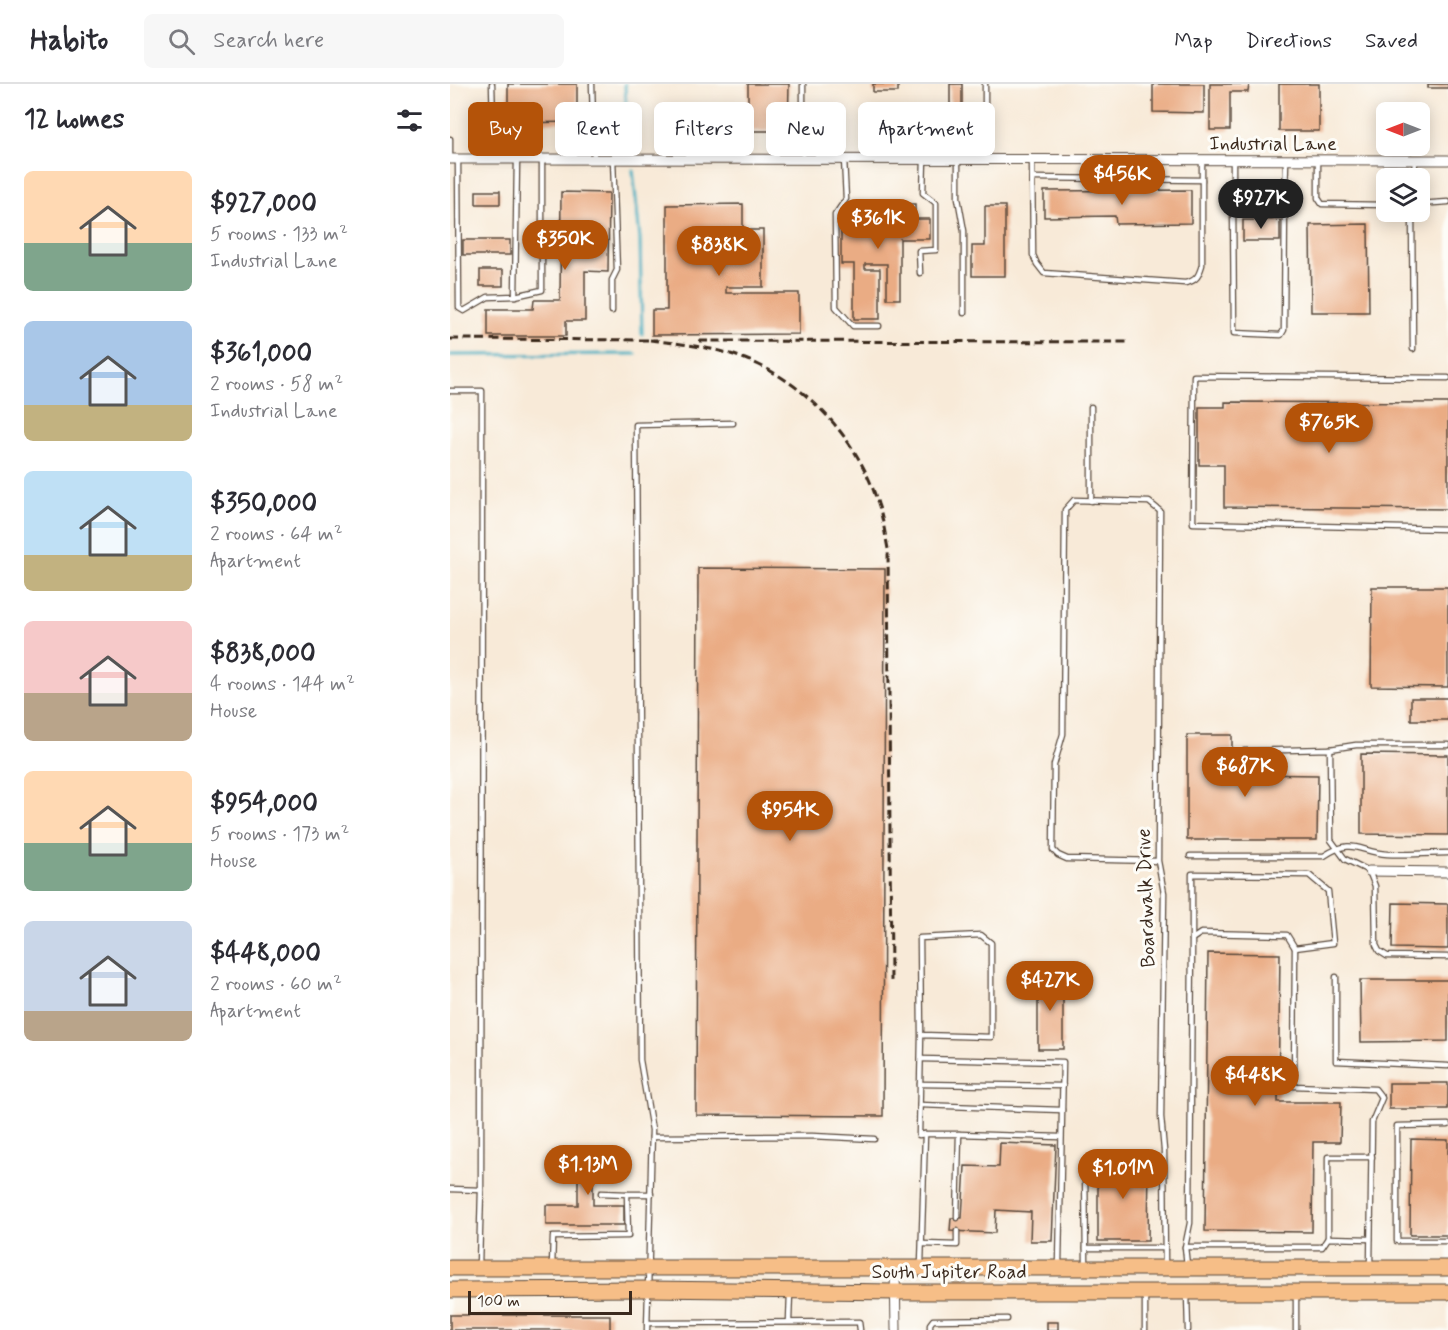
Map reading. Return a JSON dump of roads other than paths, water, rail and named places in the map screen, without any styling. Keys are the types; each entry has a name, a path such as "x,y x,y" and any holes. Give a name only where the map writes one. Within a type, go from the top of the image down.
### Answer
{"main road":[{"path":"1059,1267 1060,1292"},
{"path":"1187,1291 1188,1267"},
{"path":"1369,1292 1370,1267"},
{"name":"South Jupiter Road","path":"450,1268 1448,1268"},
{"name":"South Jupiter Road","path":"450,1290 1448,1292"}],"street":[{"name":"Industrial Lane","path":"453,159 1448,160"},
{"path":"1370,872 1448,872"},
{"path":"895,1267 896,1330"}],"lane":[{"path":"492,84 494,159"},
{"path":"592,84 594,159"},
{"path":"803,84 803,159"},
{"path":"985,84 985,159"},
{"path":"450,139 453,159 459,308 464,311 488,297 515,296 542,290 542,159"},
{"path":"515,296 517,159"},
{"path":"612,311 612,280 616,270 613,159"},
{"path":"844,159 846,199 835,215 836,307 853,326 879,326"},
{"path":"920,273 919,251 936,250 936,203 923,193 924,159"},
{"path":"958,159 958,198 964,231 964,313"},
{"path":"1032,160 1034,255 1044,273 1185,283 1193,282 1199,275 1202,265 1202,161"},
{"path":"1134,160 1134,180"},
{"path":"1415,160 1415,168"},
{"path":"1233,161 1234,333 1281,335 1284,330 1286,161"},
{"path":"1318,161 1318,198 1322,204 1376,205"},
{"path":"1033,178 1202,180"},
{"path":"1233,203 1285,202"},
{"path":"1430,203 1448,202"},
{"path":"1412,222 1413,349"},
{"path":"1448,378 1194,376 1193,524 1448,529"},
{"path":"450,391 482,391 479,1268"},
{"path":"1091,406 1091,501 1074,500 1065,510 1063,734 1053,765 1053,850 1067,859 1158,861"},
{"path":"647,1330 652,1137 640,1060 636,424 733,423"},
{"name":"Boardwalk Drive","path":"1091,501 1149,502 1160,511 1158,861 1164,893 1161,1117 1164,1150 1165,1268"},
{"path":"1244,751 1330,749 1356,745 1448,745"},
{"path":"1330,749 1331,840 1345,859 1370,872 1375,886 1376,945 1379,951 1387,956 1448,957"},
{"path":"1190,856 1324,856 1337,847 1359,846 1387,854 1448,853"},
{"path":"1188,1267 1185,1247 1190,1223 1192,874 1309,875 1328,891 1333,943 1295,948"},
{"path":"1192,939 1201,933 1287,935 1295,948 1294,1086 1376,1089 1382,1098 1372,1122 1370,1267"},
{"path":"921,1035 991,1037 991,944 981,935 920,938 919,1135 1061,1137"},
{"path":"1336,977 1336,1061 1448,1066"},
{"path":"921,1059 1064,1062 1059,1267"},
{"path":"920,1083 1063,1086"},
{"path":"920,1105 1062,1110"},
{"path":"1448,1125 1397,1126 1397,1241 1448,1241"},
{"path":"921,1267 925,1134"},
{"path":"957,1218 959,1134"},
{"path":"652,1137 812,1136 874,1139"},
{"path":"1185,1247 1322,1247 1329,1238 1329,1157 1372,1157"},
{"path":"1085,1167 1086,1267"},
{"path":"450,1189 481,1190"},
{"path":"601,1193 651,1194"},
{"path":"552,1269 553,1237 628,1236 627,1194"},
{"path":"923,1245 957,1245 957,1231"},
{"path":"1329,1238 1370,1239"},
{"path":"1086,1248 1165,1248"},
{"path":"789,1321 790,1290"},
{"path":"1145,1291 1145,1330"},
{"path":"1187,1291 1188,1330"},
{"path":"1296,1291 1296,1330"},
{"path":"930,1330 933,1320 1007,1319"},
{"path":"647,1323 859,1322 860,1330"},
{"path":"714,1323 714,1330"}],"waterway":[{"path":"625,84 626,102"},
{"path":"633,170 640,239 642,334"},
{"path":"450,355 636,354"}],"railway":[{"path":"450,339 657,340"},
{"path":"650,340 698,346 733,355 767,369 789,382 828,416 844,436 870,481 881,515 888,549 891,981"},
{"path":"699,341 1128,342"}]}
